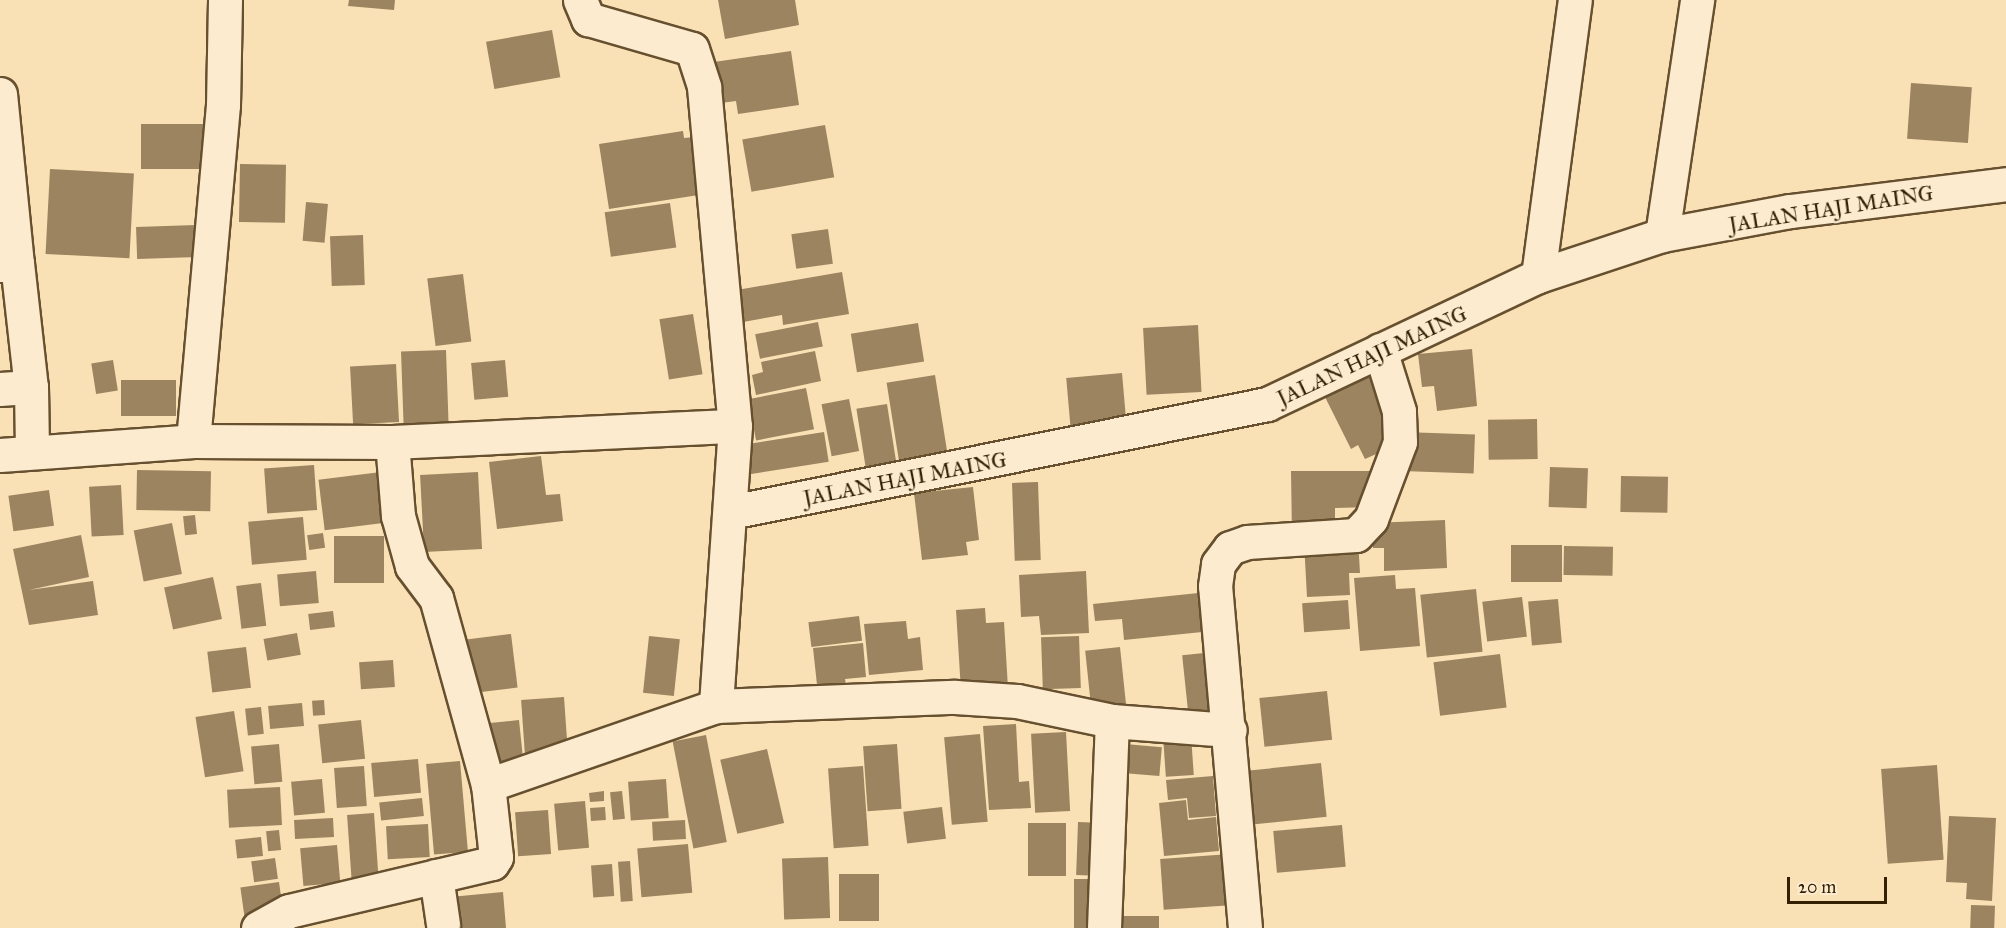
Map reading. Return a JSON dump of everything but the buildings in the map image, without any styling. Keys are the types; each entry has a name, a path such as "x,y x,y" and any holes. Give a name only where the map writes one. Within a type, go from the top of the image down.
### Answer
{"street":[{"path":"192,441 223,105 225,0"},
{"path":"580,0 588,19 681,42 699,63 735,426 731,512 716,706"},
{"path":"1538,276 1575,0"},
{"path":"1662,235 1697,0"},
{"path":"0,94 15,388 16,453 192,441 392,442 735,426"},
{"name":"JALAN HAJI MAING","path":"731,512 1220,418 1268,404 1538,276 1662,235 1790,211 2006,184"},
{"path":"1245,928 1230,729 1215,586 1218,564 1230,548 1247,542 1356,535 1371,519 1400,442 1399,411 1380,350"},
{"path":"258,928 289,912 495,859 488,785 436,598 412,566 398,516 392,442"},
{"path":"488,785 716,706 954,697 1017,701 1113,721 1230,729"},
{"path":"1104,928 1113,721"},
{"path":"436,876 443,924"}]}
